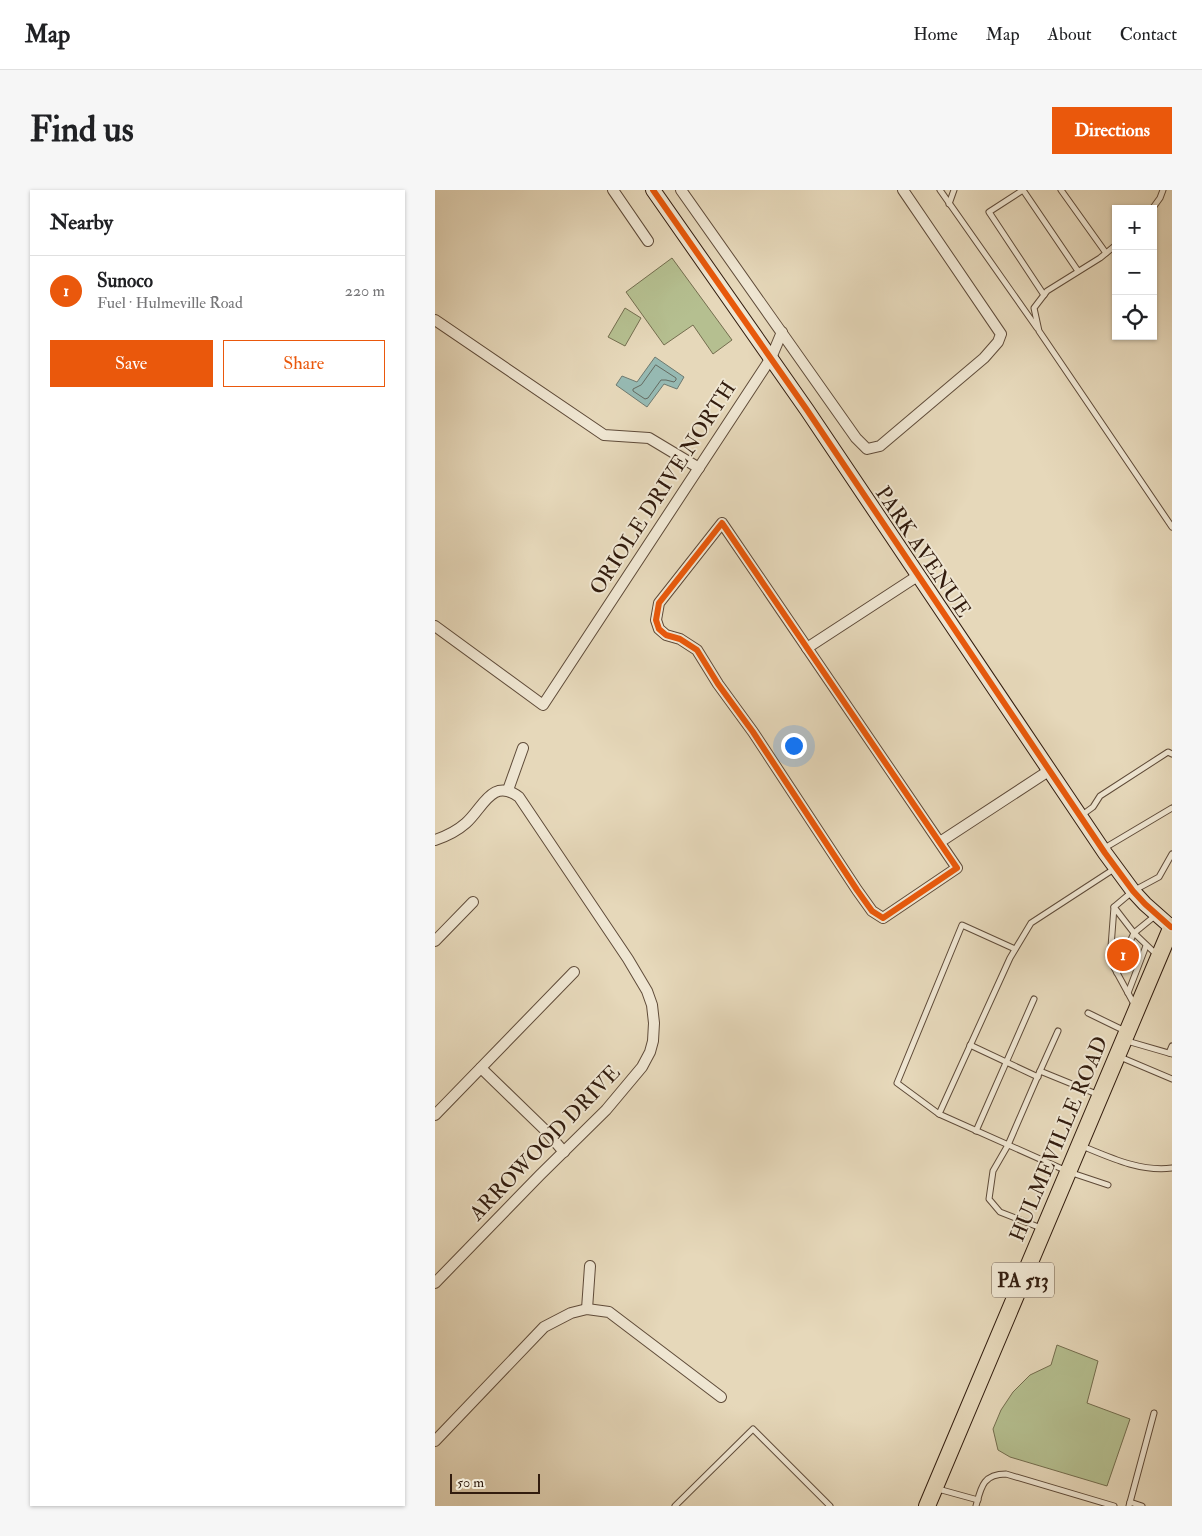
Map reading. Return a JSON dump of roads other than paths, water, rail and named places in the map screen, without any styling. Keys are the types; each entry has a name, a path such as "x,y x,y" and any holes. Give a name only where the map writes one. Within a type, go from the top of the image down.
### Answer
{"main road":[{"name":"HULMEVILLE ROAD","path":"927,1506 1172,927"}],"street":[{"path":"613,190 648,241"},
{"name":"PARK AVENUE","path":"653,190 807,410 1103,849 1133,891 1172,927"},
{"path":"681,190 856,438 867,449 880,446 984,358 998,342 1001,334 903,190"},
{"path":"435,320 604,435 649,438 699,468"},
{"name":"ORIOLE DRIVE NORTH","path":"435,626 543,705 771,358 782,332"},
{"path":"722,523 807,648 940,842 957,868 883,918 872,911 697,650 659,629 656,620 659,602 722,523"},
{"path":"807,648 919,575"},
{"path":"435,840 456,831 467,822 489,796 496,792 508,790 523,748"},
{"path":"940,842 1050,770"},
{"name":"ARROWOOD DRIVE","path":"435,1283 606,1110 642,1067 650,1052 653,1041 652,1005 647,991 628,959 533,820 519,796 508,790"},
{"path":"435,941 473,902"},
{"path":"435,1115 574,972"},
{"path":"481,1068 545,1130 564,1152"},
{"path":"587,1309 590,1266"},
{"path":"435,1441 544,1327 571,1313 587,1309 609,1312 721,1397"}],"lane":[{"path":"940,190 1039,331 1172,527"},
{"path":"949,204 955,190"},
{"path":"1044,294 989,212 1023,190 1077,272"},
{"path":"1061,190 1106,253"},
{"path":"1155,205 1163,190"},
{"path":"1039,331 1034,308 1047,290 1112,249"},
{"path":"1080,816 1093,807 1101,796 1168,752 1172,754"},
{"path":"1103,849 1172,808"},
{"path":"1137,1009 1110,960 1114,907 1133,891 1159,877 1172,854"},
{"path":"939,1114 1015,949 1031,923 1116,867"},
{"path":"1114,907 1146,946 1159,958"},
{"path":"1127,948 1134,932 1157,914"},
{"path":"1015,949 962,925 897,1083 939,1114 1069,1172 1109,1184"},
{"path":"1127,993 1146,946"},
{"path":"1117,973 1121,964"},
{"path":"976,1131 1034,999"},
{"path":"1088,1012 1123,1043 1172,1079"},
{"path":"1044,1229 1000,1212 989,1199 993,1172 1008,1145 1058,1031"},
{"path":"1123,1043 1170,1054 1172,1046"},
{"path":"970,1045 1007,1062 1101,1096"},
{"path":"1080,1145 1111,1158 1144,1168 1172,1168"},
{"path":"1142,1506 1129,1504 1155,1413"},
{"path":"675,1506 753,1429 830,1506"},
{"path":"935,1488 977,1503 985,1480 991,1476 1006,1474 1114,1506"}],"water":[{"path":"655,357 684,377 677,389 664,384 647,407 616,385 622,376 637,382"}],"place":[{"name":"Sunoco","path":"1123,955"}]}
